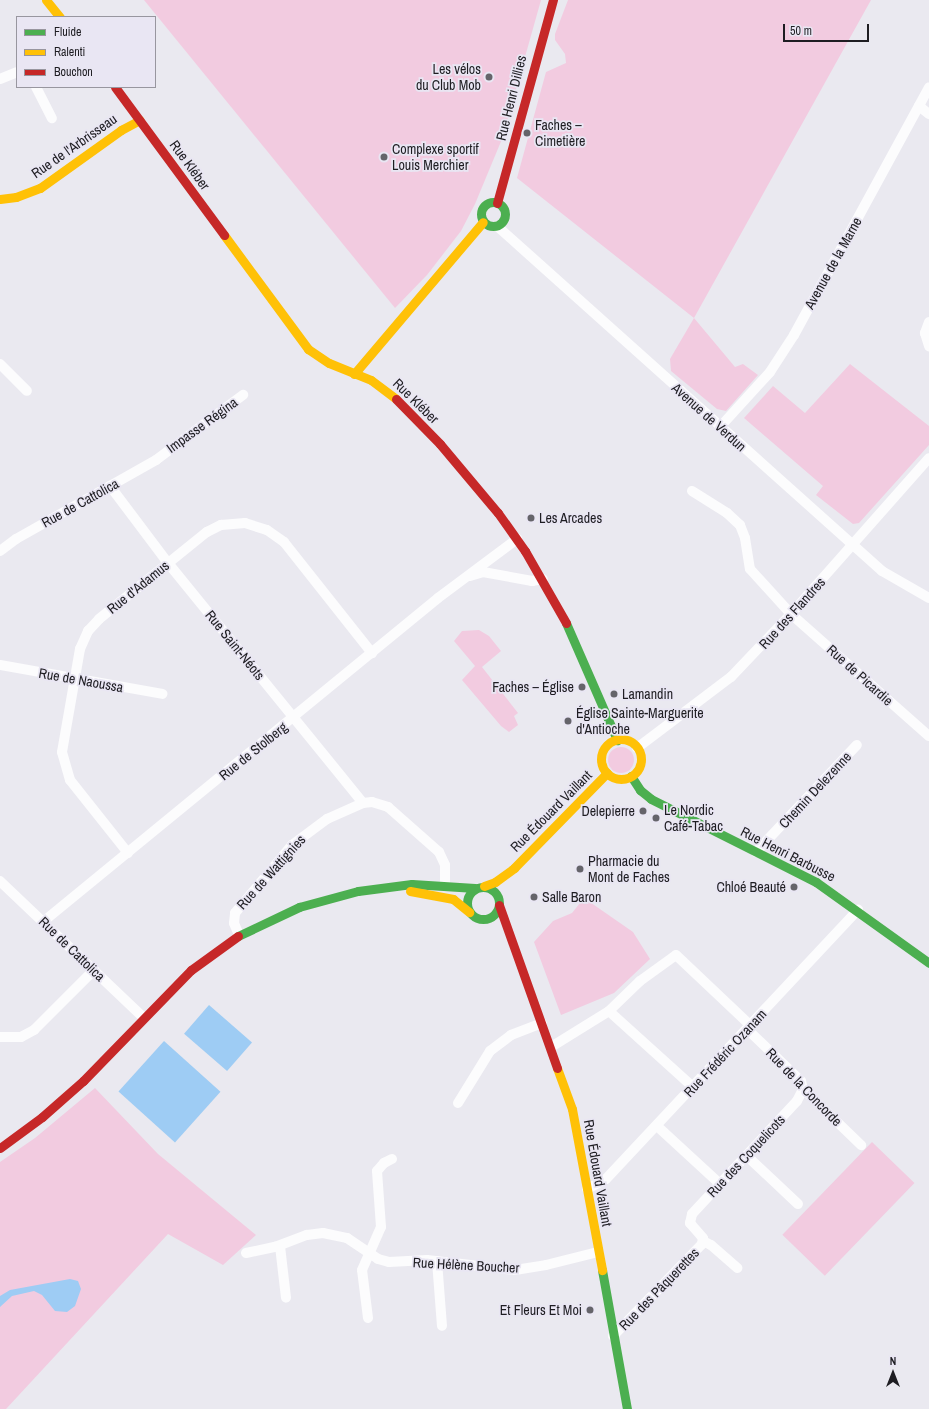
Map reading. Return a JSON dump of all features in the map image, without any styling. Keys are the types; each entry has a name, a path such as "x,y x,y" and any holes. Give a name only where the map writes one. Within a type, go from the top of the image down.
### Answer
{"street":[{"path":"46,0 59,16"},
{"name":"Rue Henri Dillies","path":"497,203 553,0"},
{"path":"0,79 16,72"},
{"name":"Avenue de la Marne","path":"720,427 770,372 794,334 929,87"},
{"path":"37,88 52,118"},
{"name":"Rue Kléber","path":"116,88 299,339 323,360 380,386 397,400 474,484 518,539 543,579 577,646 616,740"},
{"path":"919,106 929,114"},
{"name":"Rue de l'Arbrisseau","path":"0,199 16,197 40,188 121,130 140,120"},
{"path":"490,203 497,203 503,207 506,214 503,221 498,226 490,226 483,222 481,214 483,207 490,203"},
{"path":"354,374 483,222"},
{"name":"Avenue de Verdun","path":"498,226 882,571 929,598"},
{"path":"929,322 925,333 929,346"},
{"path":"0,364 27,391"},
{"name":"Impasse Régina","path":"160,456 243,395"},
{"name":"Rue de Cattolica","path":"0,551 16,539 160,456"},
{"name":"Rue des Flandres","path":"637,748 725,682 792,614 929,458"},
{"name":"Rue Saint-Néots","path":"110,486 168,563 363,803"},
{"name":"Rue de Picardie","path":"692,491 727,513 740,525 745,538 750,569 792,614 929,736"},
{"name":"Rue d'Adamus","path":"128,853 74,786 65,767 63,738 80,649 88,631 168,563 208,532 221,525 237,523 260,527 284,542 372,652"},
{"name":"Rue de Stolberg","path":"44,921 461,580 518,539"},
{"name":"Rue de Stolberg","path":"461,580 483,572 532,581 543,579"},
{"name":"Rue de Naoussa","path":"0,665 162,694"},
{"path":"616,740 629,741 637,748 640,763 631,776 619,779 607,773 602,765 602,755 606,747 616,740"},
{"name":"Chemin Delezenne","path":"756,852 857,745"},
{"name":"Rue Édouard Vaillant","path":"480,887 495,882 514,868 607,773"},
{"name":"Rue Henri Barbusse","path":"631,776 640,790 651,799 816,882 858,910 929,963"},
{"path":"363,803 372,802 388,807 439,852 444,865 446,886"},
{"name":"Rue de Wattignies","path":"239,935 234,922 234,912 292,845 327,819 363,803"},
{"name":"Rue Édouard Vaillant","path":"514,868 503,886 499,902 572,1109 627,1409"},
{"name":"Rue de Cattolica","path":"0,881 44,921 144,1018"},
{"name":"Rue de Wattignies","path":"0,1148 68,1095 191,970 239,935 299,907 370,890 412,884 480,887"},
{"path":"480,887 495,891 499,902 491,917 479,918 469,912 468,897 480,887"},
{"name":"Rue de Wattignies","path":"370,890 408,890 439,896 459,902 469,912"},
{"name":"Rue Frédéric Ozanam","path":"587,1189 606,1179 693,1088 858,910"},
{"name":"Rue Édouard Vaillant","path":"479,918 496,927 515,950"},
{"name":"Rue de la Concorde","path":"609,1011 640,981 676,955 802,1081 803,1089 861,1145"},
{"path":"0,1037 21,1037 34,1030 94,970"},
{"path":"551,1047 609,1011 693,1088"},
{"path":"458,1103 490,1051 511,1035 542,1022"},
{"name":"Rue des Coquelicots","path":"690,1223 692,1214 797,1102 803,1089"},
{"path":"657,1126 720,1184"},
{"path":"747,1156 798,1204"},
{"path":"368,1318 362,1270 370,1254 381,1222 377,1171 384,1162 392,1159"},
{"name":"Rue des Pâquerettes","path":"614,1336 703,1242 690,1223"},
{"name":"Rue Hélène Boucher","path":"246,1253 280,1246 315,1233 331,1233 347,1238 370,1254 389,1262 437,1261 515,1270 546,1266 598,1252"},
{"path":"703,1242 711,1245 737,1268"},
{"path":"280,1246 286,1298"},
{"path":"437,1261 442,1326"}],"shaded area":[{"name":"Complexe sportif Louis Merchier","path":"144,0 541,0 502,139 475,204 461,231 427,275 395,308"},
{"path":"568,0 871,0 694,318 517,178 546,72 566,63 565,54 555,40 555,34"},
{"path":"694,318 735,367 743,364 758,375 726,411 717,409 671,371 670,359"},
{"path":"850,364 929,426 929,445 859,523 853,524 816,495 823,486 744,418 773,386 805,413"},
{"path":"479,630 489,636 501,651 482,667 518,713 514,716 518,725 509,732 501,726 462,680 475,666 454,641 462,631"},
{"path":"621,747 630,751 634,760 630,769 621,773 612,769 608,760 612,751"},
{"path":"584,898 633,932 650,959 614,993 561,1015 534,942 553,921 572,913"},
{"path":"95,1088 158,1154 256,1235 223,1265 168,1234 6,1409 0,1409 0,1162 35,1138"},
{"path":"872,1142 914,1183 825,1276 782,1235"}],"water":[{"path":"209,1005 252,1042 227,1071 184,1034"},
{"path":"164,1041 220,1092 175,1142 118,1092"},
{"path":"70,1279 78,1281 81,1289 75,1306 67,1312 55,1311 42,1295 34,1291 12,1296 0,1307 0,1296 10,1290"}],"traffic: fast":[{"path":"493,202 502,205 505,214 502,223 493,226 484,223 481,214 484,205 493,202"},
{"path":"566,623 617,740"},
{"path":"631,776 640,790 651,799 816,882 929,963"},
{"path":"238,936 299,907 358,891 412,884 475,888"},
{"path":"480,887 486,887 495,891 499,903 495,915 486,919 480,919 471,915 467,906 467,900 471,891 480,887"},
{"path":"602,1270 627,1409"}],"traffic: slow":[{"path":"46,0 59,16"},
{"path":"0,199 16,197 40,188 121,130 140,120"},
{"path":"354,374 483,222"},
{"path":"224,235 308,349 329,363 371,380 396,399"},
{"path":"621,739 629,741 635,745 639,751 641,759 639,767 635,773 629,777 621,779 613,777 607,773 603,767 601,759 603,751 607,745 613,741 621,739"},
{"path":"484,886 495,882 514,868 607,773"},
{"path":"410,891 453,899 469,912"},
{"path":"557,1068 572,1109 602,1270"}],"traffic: jam":[{"path":"497,203 553,0"},
{"path":"116,88 224,235"},
{"path":"396,399 440,444 498,513 525,551 566,623"},
{"path":"499,905 557,1068"},
{"path":"0,1148 42,1117 83,1081 191,970 238,936"}],"place":[{"name":"Les vélos du Club Mob","path":"489,77"},
{"name":"Faches – Cimetière","path":"527,133"},
{"name":"Complexe sportif Louis Merchier","path":"384,157"},
{"name":"Les Arcades","path":"531,518"},
{"name":"Faches – Église","path":"582,687"},
{"name":"Lamandin","path":"614,694"},
{"name":"Église Sainte-Marguerite d'Antioche","path":"568,721"},
{"name":"Delepierre","path":"643,811"},
{"name":"Le Nordic Café-Tabac","path":"656,818"},
{"name":"Pharmacie du Mont de Faches","path":"580,869"},
{"name":"Chloé Beauté","path":"794,887"},
{"name":"Salle Baron","path":"534,897"},
{"name":"Et Fleurs Et Moi","path":"590,1310"}]}
